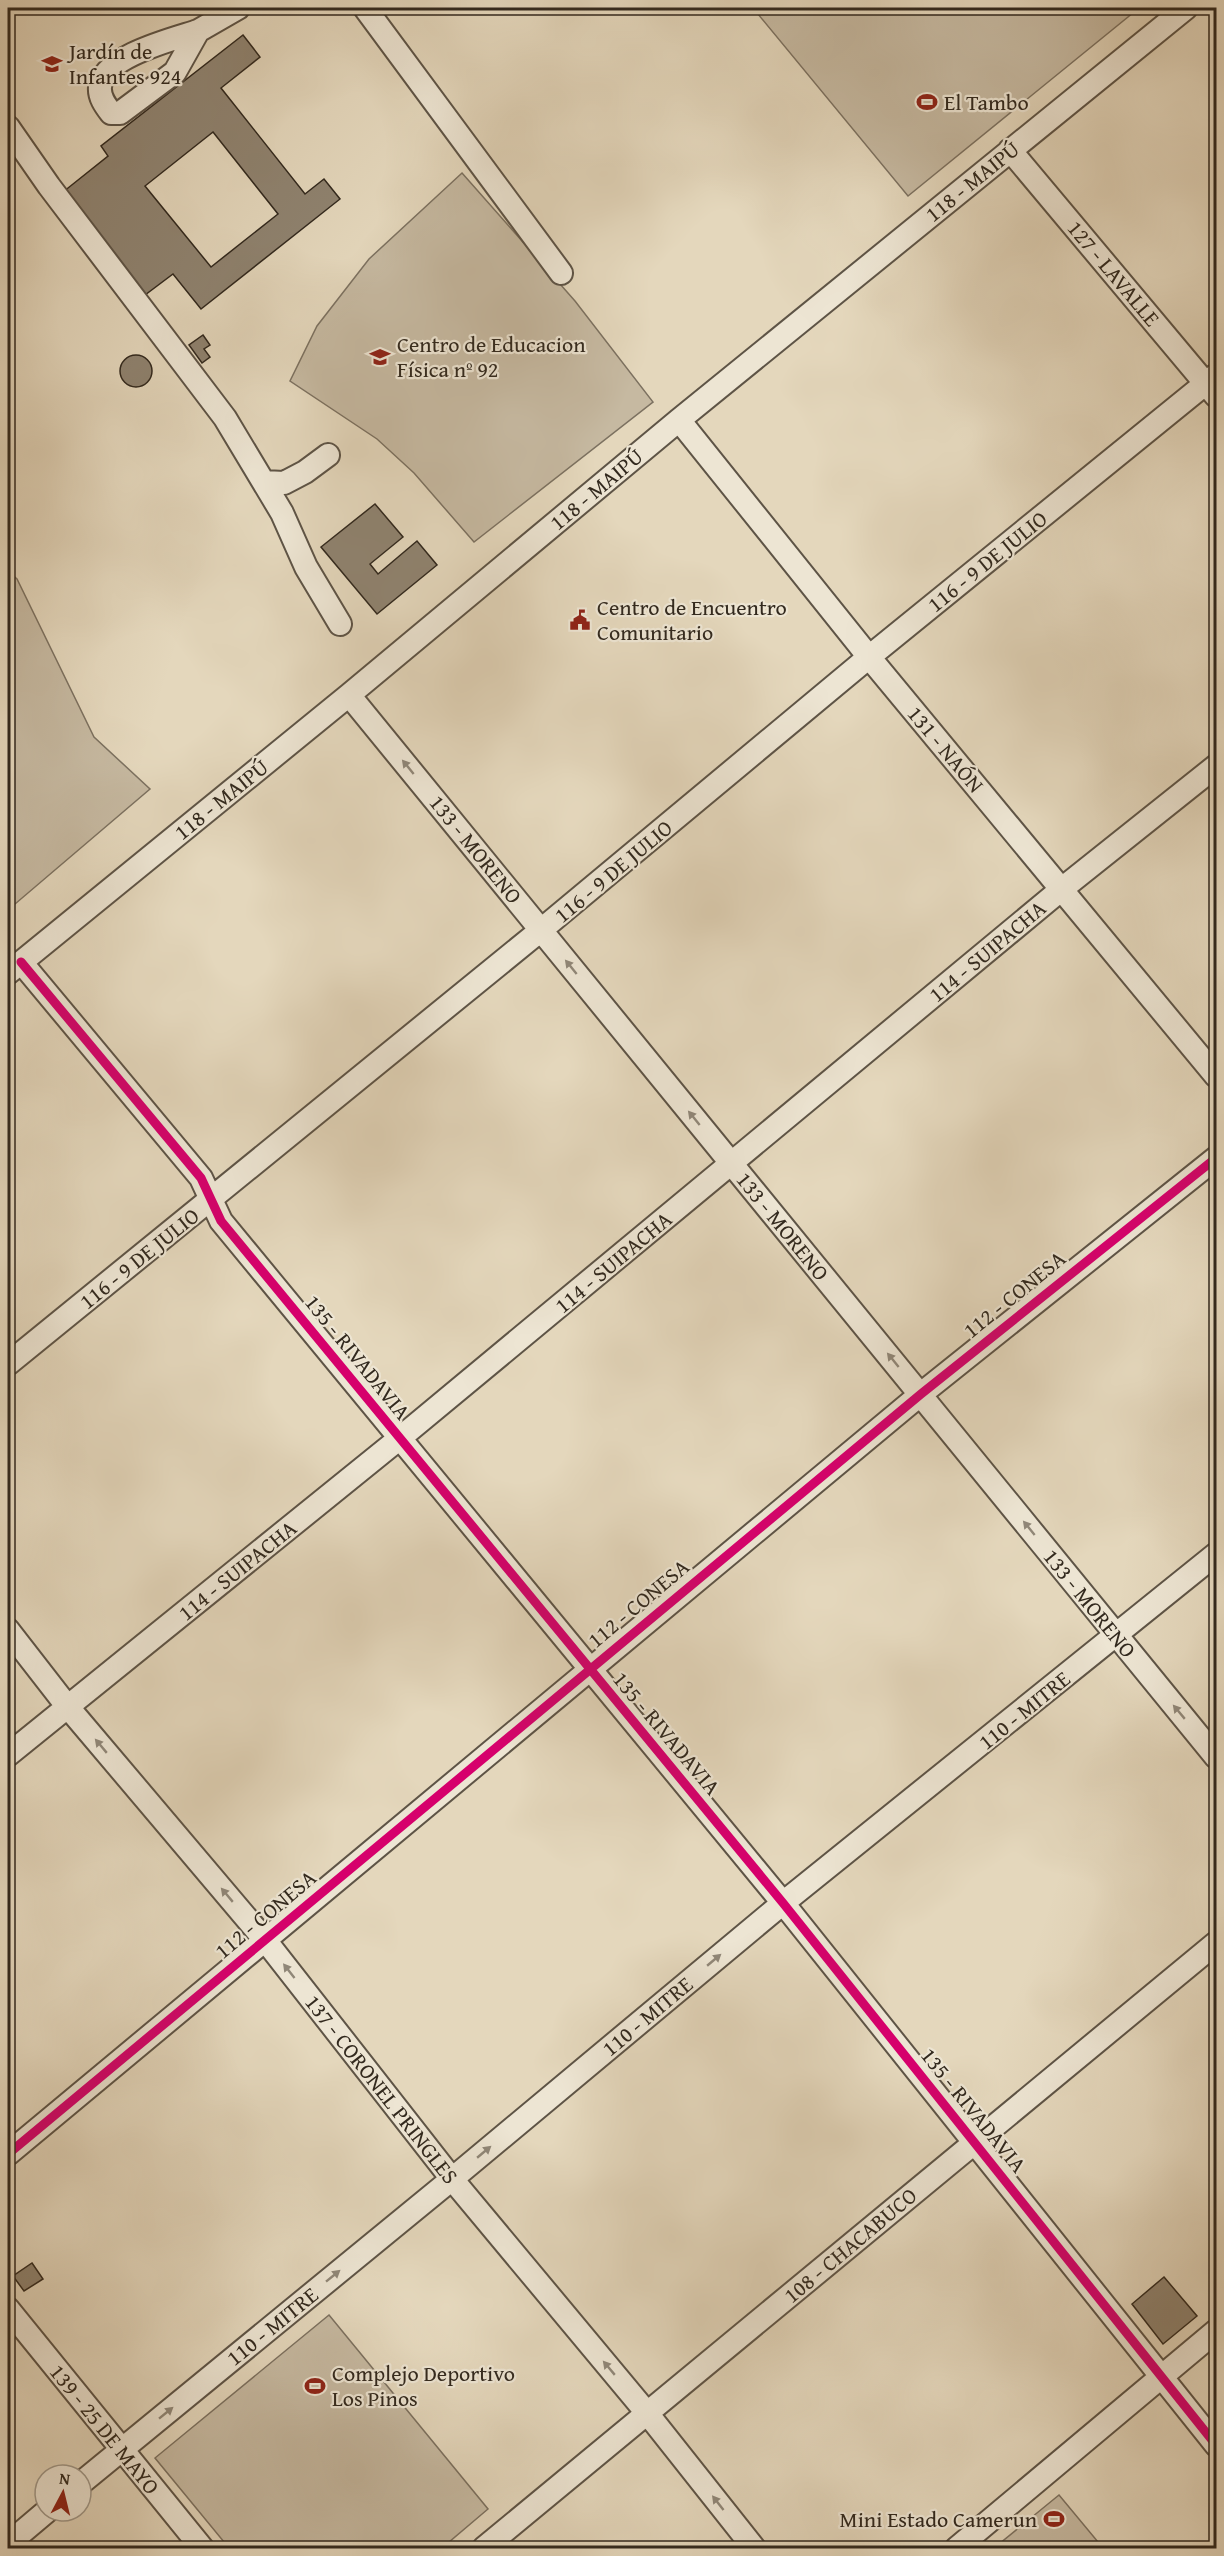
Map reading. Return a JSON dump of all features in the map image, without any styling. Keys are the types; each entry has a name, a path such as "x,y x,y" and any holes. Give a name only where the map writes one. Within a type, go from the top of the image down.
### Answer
{"street":[{"path":"198,31 238,8"},
{"path":"365,8 561,273"},
{"name":"118 - MAIPÚ","path":"14,967 349,695 679,420 1186,8"},
{"path":"8,127 49,186 225,418 282,513 306,567 340,624"},
{"name":"127 - LAVALLE","path":"1010,150 1213,385"},
{"name":"116 - 9 DE JULIO","path":"8,1364 542,930 869,657 1213,385"},
{"name":"131 - NAÓN","path":"679,420 869,657 1063,888 1216,1076"},
{"path":"264,482 284,483 305,472 328,455"},
{"name":"133 - MORENO","path":"349,695 1216,1757"},
{"name":"114 - SUIPACHA","path":"8,1755 400,1438 1063,888 1216,766"},
{"name":"135 - RIVADAVIA","path":"14,967 201,1178 221,1221 588,1670 783,1903 1216,2445"},
{"name":"112 - CONESA","path":"8,2154 921,1394 1216,1158"},
{"name":"110 - MITRE","path":"93,2473 452,2179 783,1903 1216,1554"},
{"name":"137 - CORONEL PRINGLES","path":"8,1630 67,1706 265,1940 452,2179 647,2414 754,2548"},
{"name":"108 - CHACABUCO","path":"484,2548 1216,1943"},
{"name":"139 - 25 DE MAYO","path":"8,2309 202,2548"},
{"path":"957,2548 1216,2331"},
{"path":"8,2544 33,2523"}],"shaded area":[{"name":"El Tambo","path":"753,8 1139,8 908,196"},
{"path":"462,173 575,301 653,402 474,542 414,473 377,439 290,381 317,326 369,259"},
{"path":"8,571 17,579 94,737 150,789 8,910"},
{"name":"Complejo Deportivo Los Pinos","path":"329,2315 488,2509 442,2548 229,2548 155,2458"},
{"name":"Mini Estado Camerun","path":"1059,2495 1103,2548 1003,2548 999,2544"}],"building":[{"path":"243,35 260,57 221,88 305,194 324,179 340,199 201,309 173,274 145,295 63,192 108,156 101,146","holes":["213,132 278,214 211,267 145,186"]},
{"path":"203,335 210,345 204,349 210,357 202,363 189,345"},
{"path":"136,355 147,360 152,371 147,382 136,387 125,382 120,371 125,360"},
{"path":"375,504 403,537 370,564 378,574 417,541 437,565 377,614 321,547"},
{"path":"32,2263 43,2279 24,2291 13,2276"},
{"path":"1164,2277 1197,2316 1163,2344 1132,2304"}],"cycle path":[{"path":"21,962 201,1178 221,1221 783,1903 1216,2445"},
{"path":"8,2154 921,1394 1216,1158"}],"place":[{"name":"Jardín de Infantes 924","path":"52,64"},
{"name":"El Tambo","path":"927,102"},
{"name":"Centro de Educacion Física nº 92","path":"380,357"},
{"name":"Centro de Encuentro Comunitario","path":"580,620"},
{"name":"Complejo Deportivo Los Pinos","path":"315,2386"},
{"name":"Mini Estado Camerun","path":"1054,2519"}]}
